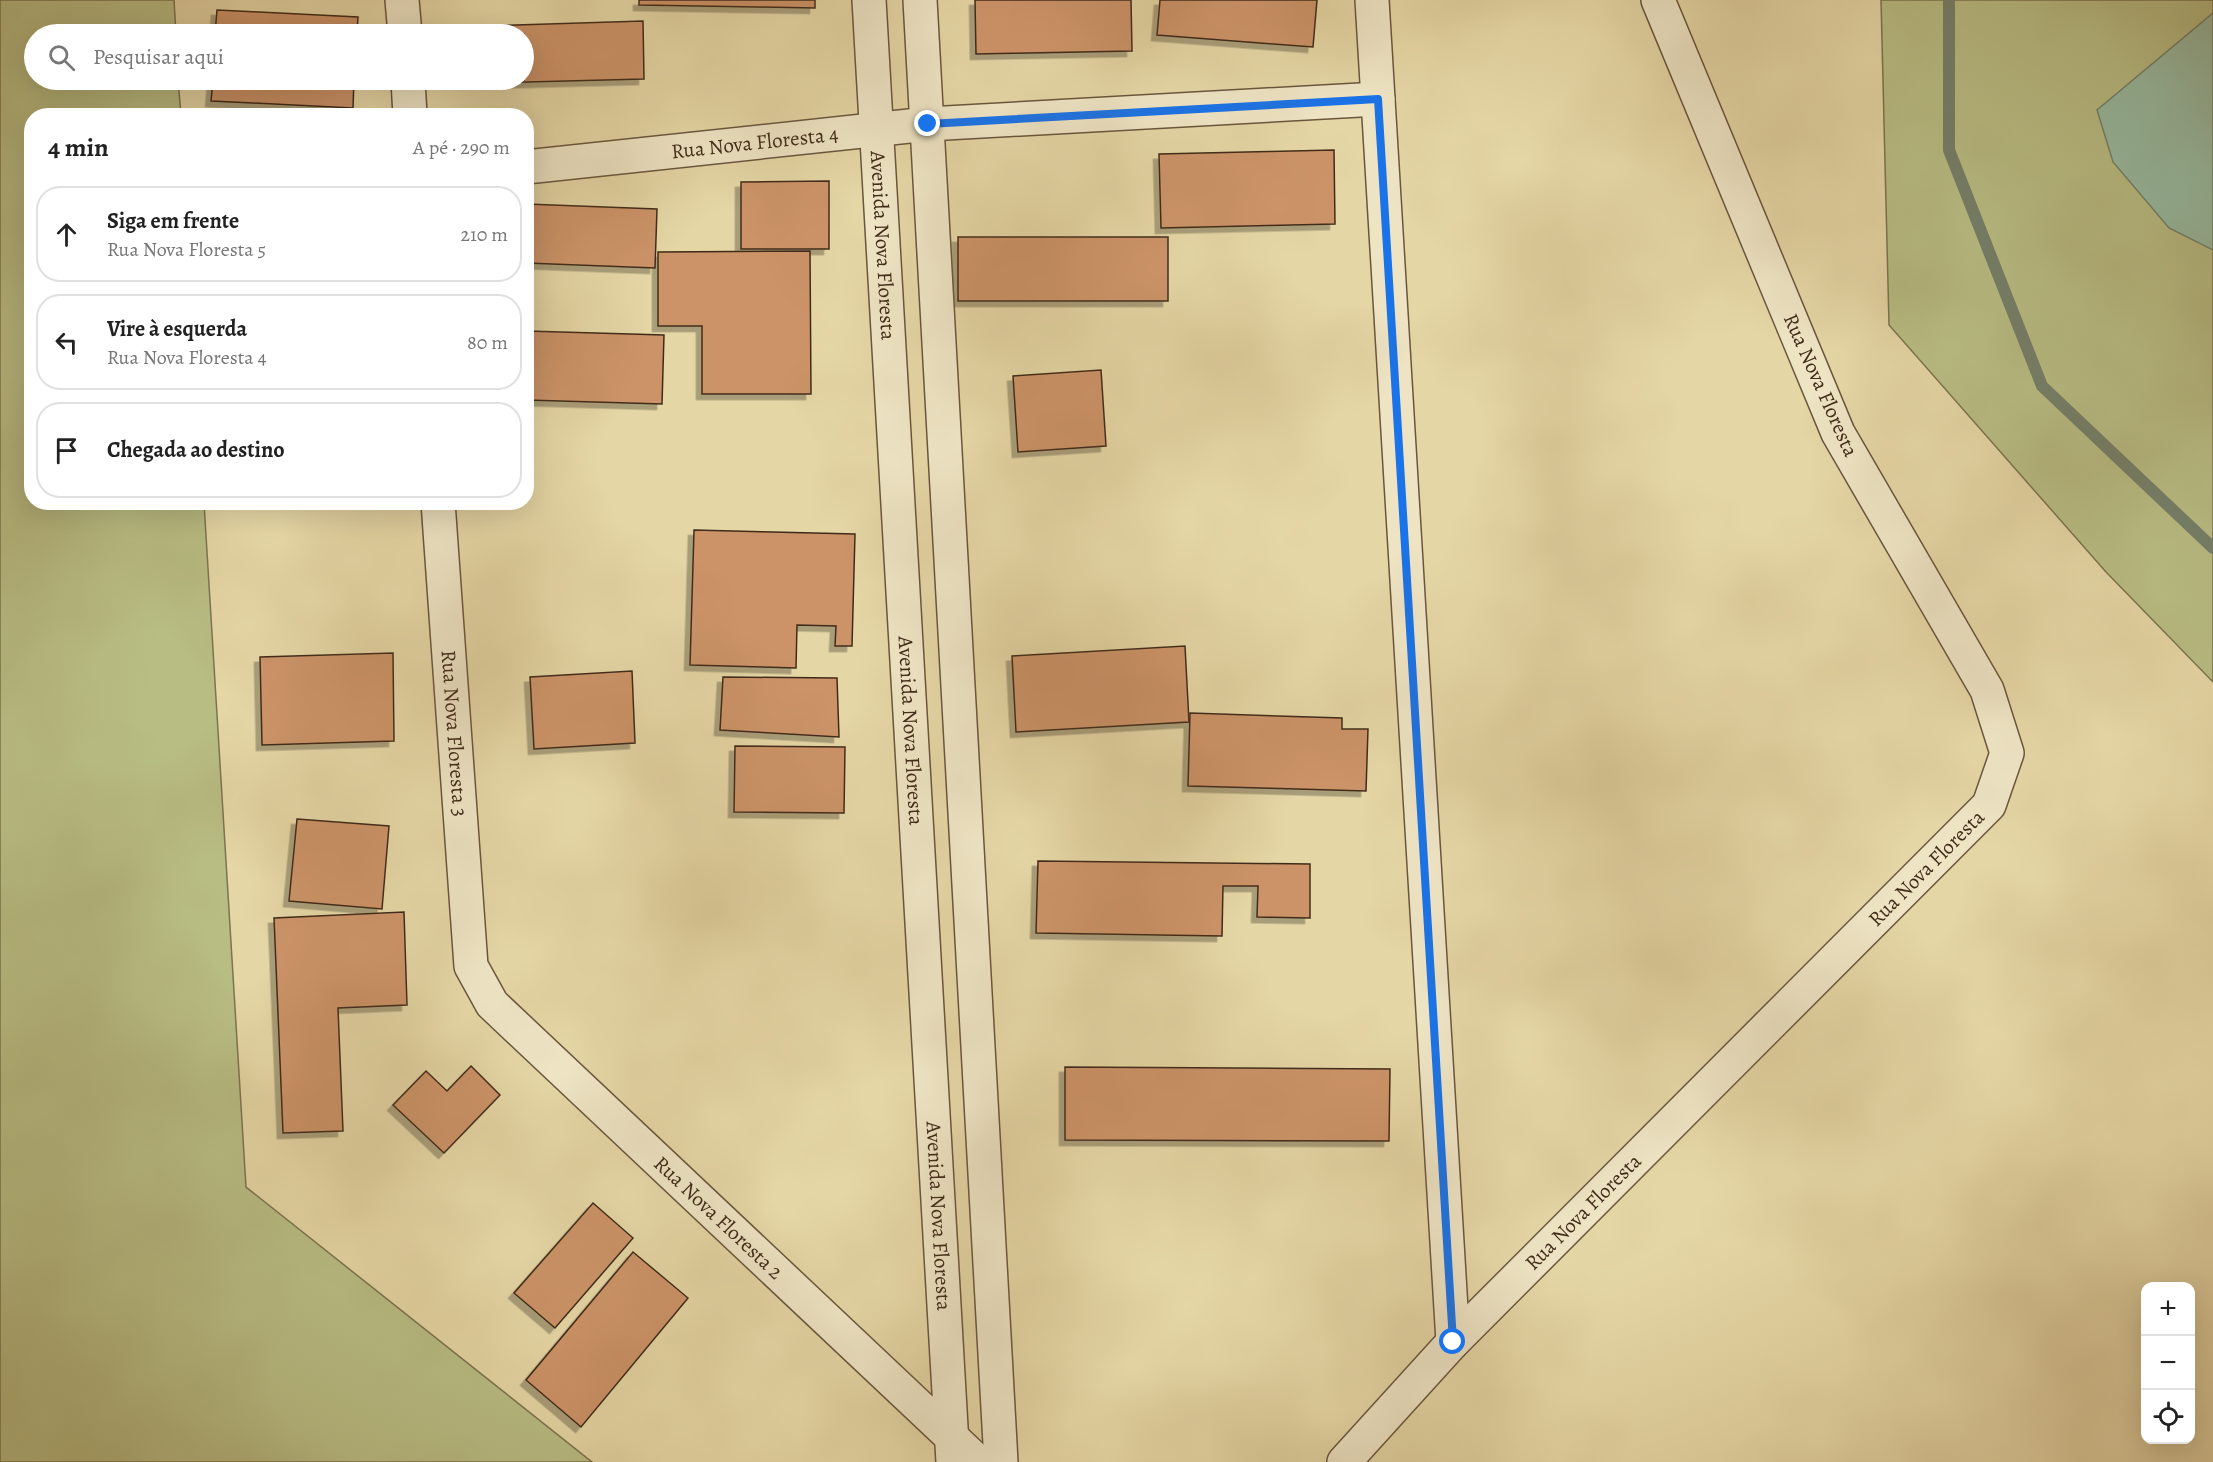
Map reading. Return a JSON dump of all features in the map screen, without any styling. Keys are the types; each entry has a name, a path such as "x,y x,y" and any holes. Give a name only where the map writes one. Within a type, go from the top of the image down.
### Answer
{"street":[{"path":"402,0 404,24"},
{"name":"Avenida Nova Floresta","path":"869,0 951,1449"},
{"path":"920,0 1001,1462"},
{"path":"1372,0 1453,1342"},
{"name":"Rua Nova Floresta","path":"1344,1462 1453,1342 1989,805 2007,753 1987,690 1838,433 1658,0"},
{"path":"409,90 410,108"},
{"name":"Rua Nova Floresta 4","path":"534,166 928,124 1378,99"},
{"name":"Rua Nova Floresta 3","path":"439,510 471,966"},
{"name":"Rua Nova Floresta 2","path":"471,966 492,1004 951,1449 978,1462"}],"shaded area":[{"path":"0,0 174,0 175,24 24,24 24,90 179,90 180,108 24,108 24,510 204,510 246,1187 592,1462 0,1462"},
{"path":"1881,0 2213,0 2213,682 2106,572 1889,325"},
{"path":"2213,13 2213,250 2169,228 2113,162 2097,110"}],"building":[{"path":"639,0 815,0 815,8 639,5"},
{"path":"975,0 1131,0 1132,51 976,54"},
{"path":"1160,0 1317,0 1313,47 1157,35"},
{"path":"217,10 358,17 358,24 216,24"},
{"path":"643,21 644,79 534,82 534,25"},
{"path":"212,90 354,90 353,108 211,101"},
{"path":"1334,150 1335,224 1161,228 1159,154"},
{"path":"829,181 829,249 741,249 741,182"},
{"path":"534,204 657,209 655,268 534,263"},
{"path":"958,237 1168,237 1168,301 958,301"},
{"path":"810,251 811,394 702,394 702,326 658,326 658,252"},
{"path":"534,331 664,335 662,404 534,400"},
{"path":"1101,370 1106,446 1018,452 1013,376"},
{"path":"694,530 855,534 852,646 835,646 836,626 797,625 796,668 690,665"},
{"path":"1185,646 1189,722 1016,732 1012,656"},
{"path":"393,653 394,741 262,745 260,657"},
{"path":"632,671 635,743 534,749 530,677"},
{"path":"723,677 837,678 839,737 720,730"},
{"path":"1190,713 1342,718 1342,729 1368,729 1366,791 1188,786"},
{"path":"735,746 845,747 844,813 734,812"},
{"path":"297,819 389,826 382,909 289,901"},
{"path":"1038,861 1310,864 1310,918 1257,917 1258,886 1223,886 1222,936 1036,933"},
{"path":"404,912 407,1005 338,1008 343,1131 283,1133 274,918"},
{"path":"471,1066 500,1095 444,1153 393,1105 426,1071 447,1091"},
{"path":"1065,1067 1390,1069 1389,1141 1065,1140"},
{"path":"593,1203 633,1238 555,1328 514,1293"},
{"path":"633,1252 688,1298 581,1427 526,1380"}],"waterway":[{"path":"1949,0 1949,150 2042,386 2213,548"}],"route":[{"path":"928,124 1378,99 1453,1342"}]}
